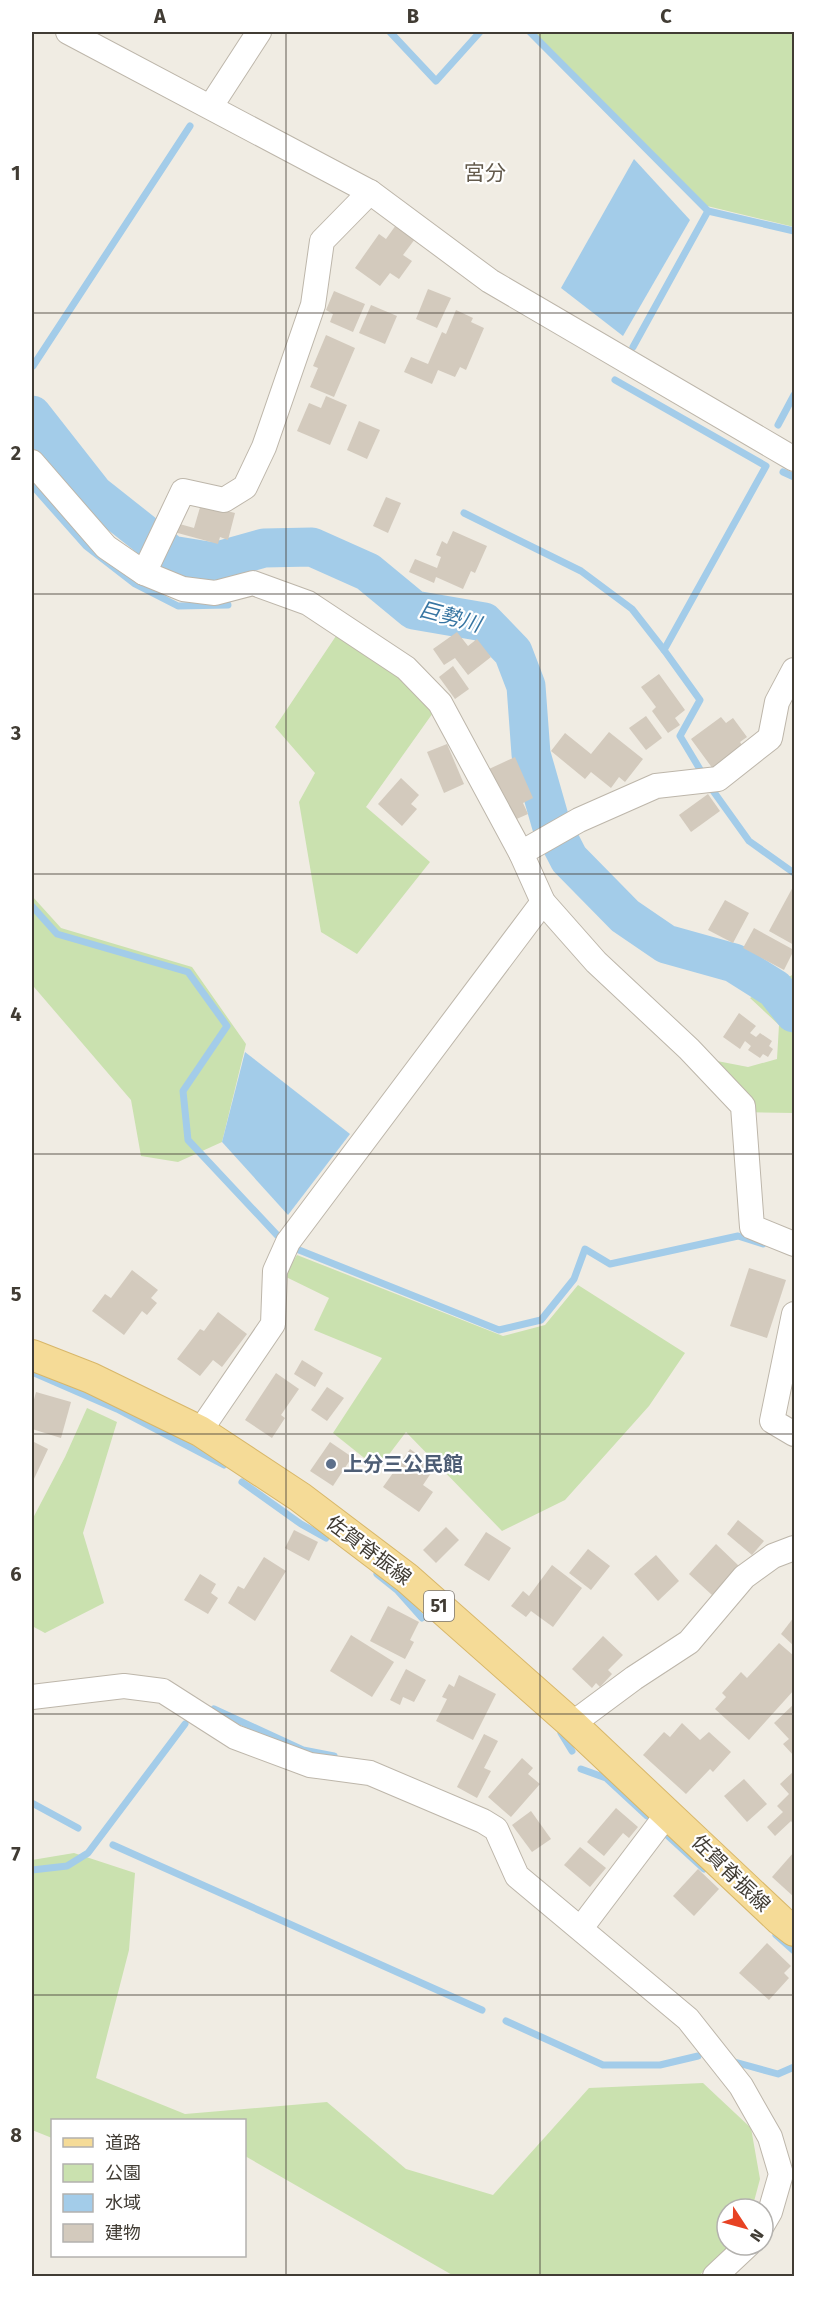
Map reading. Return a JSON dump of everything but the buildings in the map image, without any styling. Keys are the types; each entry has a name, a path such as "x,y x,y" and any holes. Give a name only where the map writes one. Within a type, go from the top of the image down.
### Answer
{"main road":[{"name":"佐賀脊振線","path":"32,1355 91,1378 200,1431 300,1497 407,1578 572,1724 780,1920 795,1931"}],"street":[{"path":"68,32 370,192 490,281 795,459"},
{"path":"211,106 259,32"},
{"path":"144,573 183,491 224,500 245,487 264,447 313,304 322,241 370,192"},
{"path":"32,462 106,547 144,573 183,589 215,593 253,584 308,603 406,668 440,703 527,849 543,902 596,962 689,1049 742,1106 752,1227 795,1244"},
{"path":"527,849 579,820 656,786 718,779 770,738 777,702 795,670"},
{"path":"200,1431 273,1324 275,1271 288,1242 543,902"},
{"path":"795,1314 772,1421 795,1434"},
{"path":"572,1724 634,1678 689,1642 744,1577 773,1556 795,1548"},
{"path":"32,1697 124,1686 163,1691 235,1737 310,1765 370,1773 496,1829 517,1876 688,2019 741,2086 770,2137 781,2174 774,2197"},
{"path":"581,1928 668,1813"},
{"path":"715,2277 736,2257"}],"green space":[{"path":"533,32 794,32 794,227 707,206"},
{"path":"338,633 401,675 435,710 366,807 430,862 357,954 321,932 299,802 315,773 275,727"},
{"path":"32,896 61,928 192,967 246,1044 222,1142 178,1162 141,1156 131,1100 34,987 32,988"},
{"path":"794,974 794,1113 739,1112 686,1055 748,1067 777,1059 779,1025 750,998"},
{"path":"297,1255 503,1336 545,1325 578,1285 685,1353 649,1406 565,1500 502,1531 406,1432 378,1469 333,1433 382,1358 314,1330 329,1298 284,1276"},
{"path":"87,1408 117,1422 83,1533 104,1603 45,1633 32,1626 32,1520 65,1457"},
{"path":"74,1853 135,1873 129,1950 96,2078 185,2114 327,2102 406,2169 493,2195 589,2088 703,2083 751,2128 760,2179 755,2197 715,2197 715,2257 721,2257 698,2276 454,2276 246,2157 246,2119 51,2119 51,2138 32,2130 32,1860"}],"water":[{"path":"634,159 690,220 623,336 561,288"},
{"path":"245,1052 350,1134 288,1215 222,1142"}],"waterway":[{"path":"390,32 436,81 480,32"},
{"path":"530,32 708,211 794,231"},
{"path":"33,366 190,126"},
{"path":"633,347 708,211"},
{"path":"615,380 766,466 664,650 700,700 680,736 701,771"},
{"path":"778,425 794,395"},
{"name":"巨勢川","path":"32,415 94,494 171,555 214,562 264,548 312,547 368,572 414,610 484,622 513,652 526,686 531,754 551,824 569,859 625,916 666,944 734,963 775,989 794,1013"},
{"path":"783,472 794,477"},
{"path":"32,485 86,546 135,584 178,606 228,605"},
{"path":"464,513 581,571 632,609 664,650"},
{"path":"711,788 749,841 794,873"},
{"path":"32,906 57,934 188,972 227,1026 183,1091 188,1140 277,1235"},
{"path":"299,1250 499,1330 541,1320 574,1279 585,1249 610,1264 738,1236 763,1244"},
{"path":"32,1372 117,1409 224,1465"},
{"path":"242,1482 301,1524 326,1538"},
{"path":"377,1574 397,1590 422,1618"},
{"path":"214,1709 303,1750 334,1756"},
{"path":"32,1870 67,1866 88,1853 185,1724"},
{"path":"561,1733 572,1751"},
{"path":"581,1769 606,1778 647,1816"},
{"path":"32,1803 78,1828"},
{"path":"668,1836 704,1869"},
{"path":"113,1845 482,2010"},
{"path":"776,1935 794,1951"},
{"path":"506,2021 603,2065 660,2065 698,2056"},
{"path":"731,2061 778,2074 794,2067"}],"place":[{"name":"上分三公民館","path":"331,1464"}],"district":[{"name":"宮分","path":"485,173"}]}
